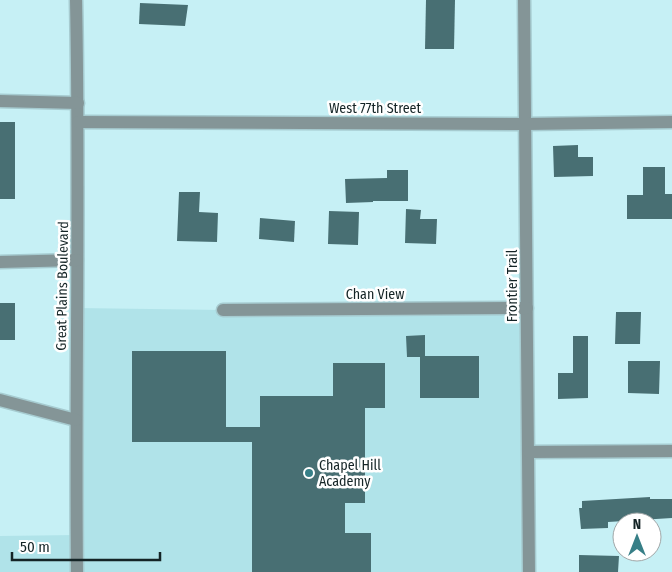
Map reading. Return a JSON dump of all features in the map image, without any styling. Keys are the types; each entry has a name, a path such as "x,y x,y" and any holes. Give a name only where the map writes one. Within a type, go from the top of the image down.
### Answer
{"street":[{"name":"Great Plains Boulevard","path":"76,0 78,103 77,572"},
{"name":"Frontier Trail","path":"524,0 529,572"},
{"path":"0,101 78,103"},
{"name":"West 77th Street","path":"78,122 526,124 672,122"},
{"path":"0,262 77,260"},
{"name":"Chan View","path":"223,310 527,308"},
{"path":"0,400 76,420"},
{"path":"529,452 672,451"}],"shaded area":[{"path":"77,308 223,310 527,308 529,572 0,572 0,536 76,535"}],"building":[{"path":"426,0 455,0 454,49 425,49"},
{"path":"140,3 188,5 185,26 139,24"},
{"path":"0,122 15,122 15,199 0,199"},
{"path":"578,145 578,157 593,157 593,176 554,177 553,146"},
{"path":"643,167 665,167 665,194 672,194 672,219 627,219 627,195 643,195"},
{"path":"387,170 408,170 408,201 346,203 345,179 387,178"},
{"path":"179,192 200,192 199,212 218,213 217,242 177,241"},
{"path":"406,209 421,210 420,219 437,219 436,244 405,243"},
{"path":"329,211 359,212 358,245 328,244"},
{"path":"260,218 295,221 294,242 259,239"},
{"path":"0,303 15,303 15,340 0,340"},
{"path":"616,312 641,312 640,344 615,344"},
{"path":"425,335 425,356 479,356 479,398 420,398 420,357 407,357 406,336"},
{"path":"573,336 588,336 588,398 558,399 558,373 573,373"},
{"name":"Chapel Hill Academy","path":"132,351 226,351 226,427 260,427 260,396 333,396 333,363 385,363 385,408 365,408 365,503 345,503 345,533 371,533 371,572 252,572 252,442 132,442"},
{"path":"628,361 660,361 659,394 628,393"},
{"path":"650,497 650,499 672,499 672,518 662,519 662,512 612,512 612,522 608,522 608,528 581,529 579,508 582,508 582,501"},
{"path":"579,555 612,556 612,562 619,562 618,572 579,572"}],"place":[{"name":"Chapel Hill Academy","path":"309,473"}]}
